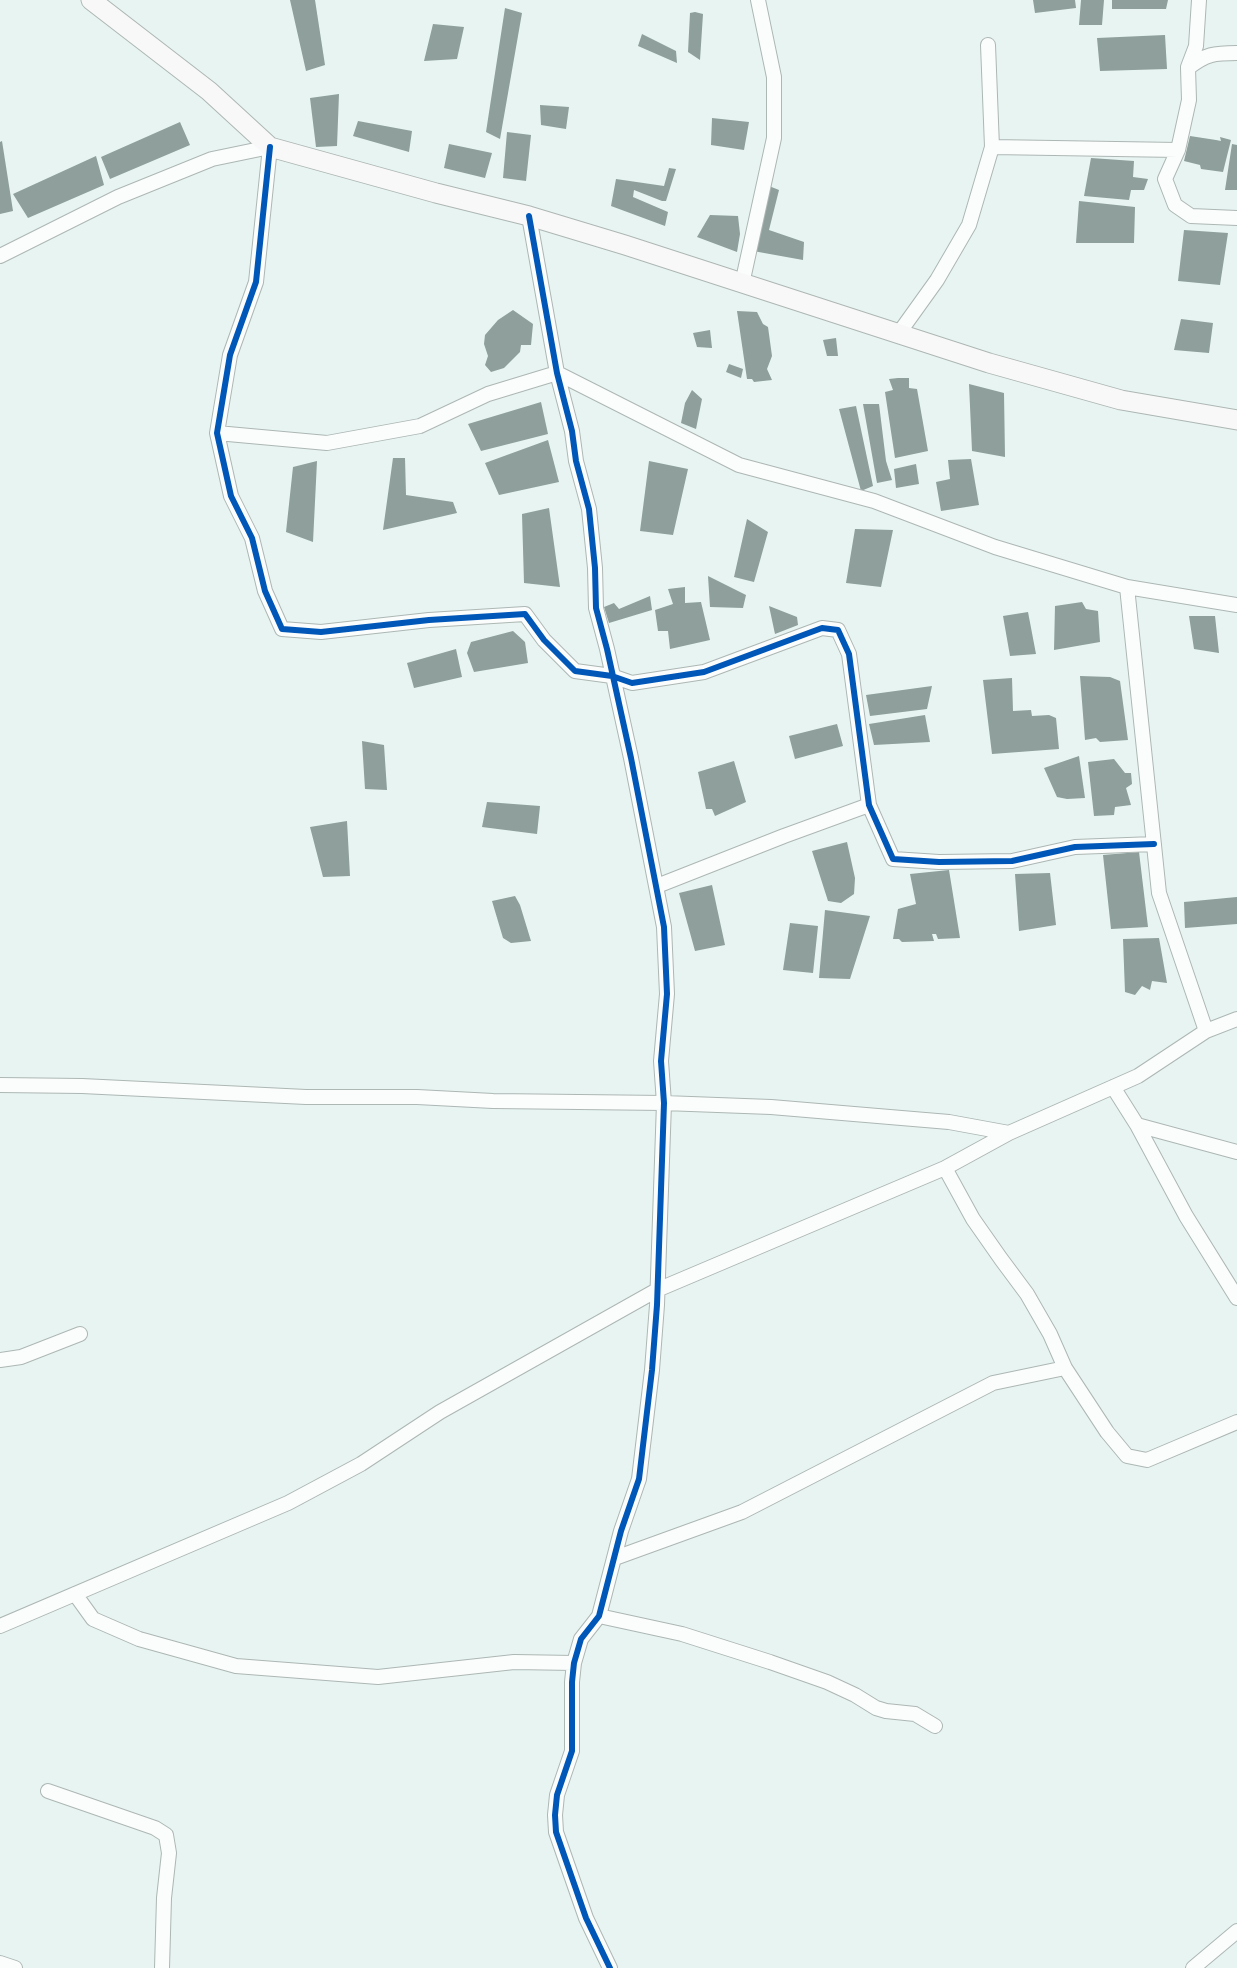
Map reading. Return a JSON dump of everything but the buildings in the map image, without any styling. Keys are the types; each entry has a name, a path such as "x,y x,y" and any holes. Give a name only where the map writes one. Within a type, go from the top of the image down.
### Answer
{"main road":[{"path":"91,0 209,91 270,147 436,193 529,216 625,245 989,363 1122,400 1237,420"}],"street":[{"path":"742,284 774,138 774,77 758,0"},
{"path":"1199,0 1196,46 1188,68 1189,100 1178,150 1165,179 1175,205 1191,216 1237,218"},
{"path":"899,333 938,280 969,225 992,147 988,45"},
{"path":"1188,68 1203,56 1237,53"},
{"path":"0,256 118,197 212,159 270,147 256,282 230,355 217,433 230,496 252,538 265,591 282,629 321,632 429,620 525,614 544,640 574,671 612,676 632,683 704,672 822,628 838,630 849,654 869,805 893,859 938,862 1012,861 1075,847 1154,844"},
{"path":"992,147 1178,150"},
{"path":"529,216 557,373 572,431 576,461 589,509 595,568 596,608 608,649 664,926 667,994 661,1061 664,1103 657,1290 652,1370 639,1478 621,1531 599,1616 581,1639 574,1663 572,1682 572,1751 557,1795 554,1815 556,1832 586,1918 610,1968"},
{"path":"217,433 327,443 420,426 488,394 557,373 739,466 874,501 994,547 1127,587 1237,605"},
{"path":"1127,587 1159,893 1206,1031"},
{"path":"656,886 869,805"},
{"path":"0,1626 288,1503 361,1464 440,1412 657,1290 945,1168 1009,1133 1138,1076 1206,1031 1237,1019"},
{"path":"0,1085 82,1086 306,1097 416,1098 493,1102 664,1103 771,1107 949,1122 1009,1133"},
{"path":"1113,1087 1137,1125 1186,1216 1237,1298"},
{"path":"1137,1125 1237,1152"},
{"path":"945,1168 973,1219 1027,1294 1050,1334 1065,1368 1107,1432 1127,1456 1147,1460 1237,1422"},
{"path":"0,1360 21,1357 80,1334"},
{"path":"615,1558 742,1512 993,1383 1065,1368"},
{"path":"76,1594 93,1618 139,1639 236,1666 378,1677 514,1662 574,1663"},
{"path":"599,1616 682,1634 770,1662 827,1682 855,1695 876,1708 914,1714 935,1726"},
{"path":"48,1791 155,1828 166,1835 169,1853 164,1898 162,1968"},
{"path":"1193,1968 1237,1931"},
{"path":"0,1963 15,1968"}],"cycle path":[{"path":"270,147 256,282 230,355 217,433 231,496 252,538 265,591 282,629 321,632 429,620 525,614 544,640 575,671 612,676 632,683 704,672 822,628 838,630 849,654 869,805 893,859 939,862 1012,861 1075,847 1154,844"},
{"path":"529,216 557,373 572,431 576,461 589,509 595,568 596,608 631,758 664,927 667,994 661,1061 664,1103 657,1305 652,1370 639,1479 621,1531 599,1616 581,1639 574,1663 572,1682 572,1751 557,1795 555,1815 556,1832 586,1918 610,1968"}]}
